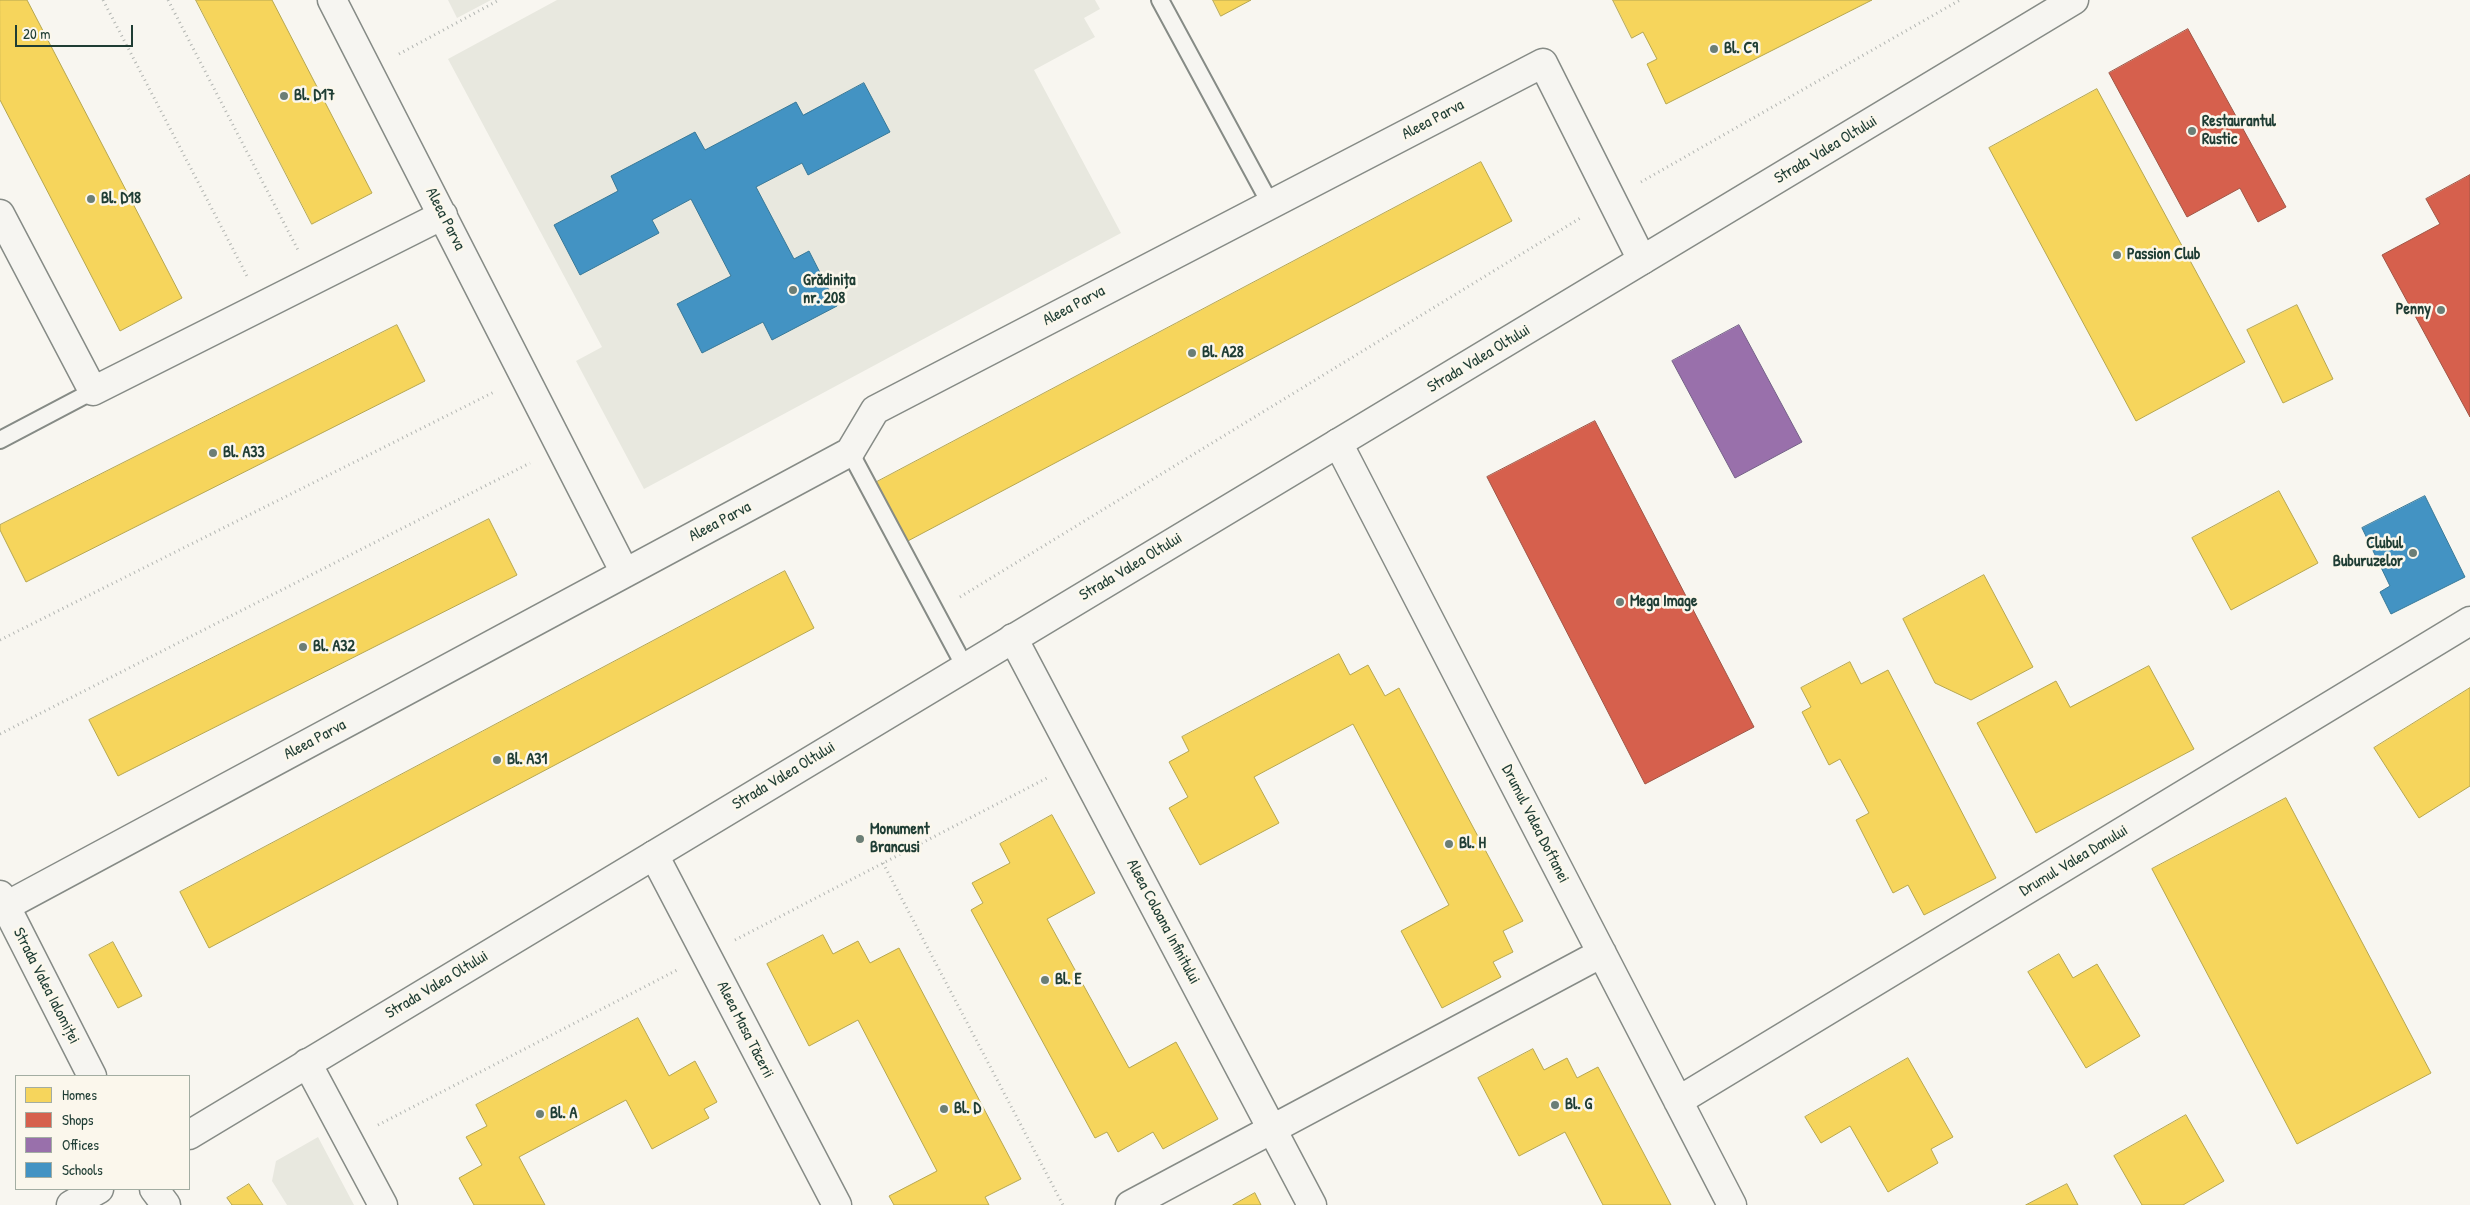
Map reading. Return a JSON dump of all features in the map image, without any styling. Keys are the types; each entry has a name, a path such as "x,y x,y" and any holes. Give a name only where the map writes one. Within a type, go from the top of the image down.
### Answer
{"street":[{"name":"Aleea Parva","path":"332,0 562,446 625,573"},
{"name":"Strada Valea Oltului","path":"190,1134 1642,260 2059,4"},
{"name":"Aleea Parva","path":"2,904 850,452 875,410 1543,63 1612,199"},
{"path":"1612,199 1642,260"},
{"path":"0,214 93,391 443,215"},
{"name":"Drumul Valea Doftanei","path":"1338,443 1732,1205"},
{"name":"Drumul Valea Danului","path":"1678,1101 2470,621"},
{"name":"Aleea Coloana Infinitului","path":"1013,638 1312,1205"},
{"name":"Aleea Masa Tăcerii","path":"654,855 837,1205"},
{"name":"Strada Valea Ialomiței","path":"2,904 91,1075"},
{"path":"1130,1205 1602,953"},
{"path":"308,1064 382,1205"},
{"path":"71,1205 97,1190"},
{"path":"155,1190 166,1205"}],"lane":[{"path":"1160,0 1270,205"},
{"path":"0,440 93,391"},
{"path":"850,452 965,667"}],"path":[{"path":"103,0 262,305"},
{"path":"168,0 314,280"},
{"path":"368,70 500,0"},
{"path":"936,612 1612,199 1960,0"},
{"path":"0,640 526,376"},
{"path":"0,734 562,446"},
{"path":"348,1140 994,807 1078,761"},
{"path":"883,863 1063,1205"}],"shaded area":[{"path":"448,0 491,0 457,18"},
{"name":"Grădinița nr. 208","path":"557,0 1095,0 1100,9 1084,18 1095,37 1034,70 1121,233 644,489 576,361 602,347 448,59"},
{"path":"318,1137 354,1205 287,1205 272,1181 276,1161"}],"building: Homes":[{"name":"Bl. D18","path":"0,0 27,0 182,298 120,331 0,100"},
{"name":"Bl. D17","path":"196,0 272,0 372,193 312,224"},
{"path":"1213,0 1251,0 1221,16"},
{"name":"Bl. C9","path":"1613,0 1872,0 1666,104 1647,64 1657,59 1643,32 1632,38"},
{"name":"Passion Club","path":"2097,89 2245,362 2136,421 1989,148"},
{"name":"Bl. A28","path":"1481,162 1512,221 904,543 873,484"},
{"path":"2297,305 2333,379 2283,403 2247,330"},
{"name":"Bl. A33","path":"397,325 425,381 26,582 0,530 0,525"},
{"path":"2279,491 2318,563 2231,610 2192,538"},
{"name":"Bl. A32","path":"489,519 517,575 118,776 89,720"},
{"name":"Bl. A31","path":"785,571 814,628 209,948 180,892"},
{"path":"1984,575 2033,667 1971,700 1935,683 1903,619"},
{"name":"Bl. H","path":"1339,654 1350,675 1368,665 1385,696 1399,688 1523,921 1503,931 1513,952 1493,962 1501,977 1442,1008 1401,931 1449,905 1353,724 1254,777 1279,823 1200,865 1169,808 1188,797 1169,762 1189,751 1182,737"},
{"path":"1850,662 1861,684 1888,670 1996,878 1924,915 1908,885 1893,893 1856,820 1869,813 1840,759 1829,765 1802,712 1811,707 1801,688"},
{"path":"2149,666 2194,749 2036,833 1977,723 2056,681 2070,707"},
{"path":"2470,688 2470,786 2419,818 2374,748"},
{"path":"2286,798 2431,1073 2297,1144 2152,869"},
{"name":"Bl. E","path":"1052,815 1095,893 1047,919 1129,1068 1176,1042 1218,1119 1163,1149 1153,1132 1118,1152 1107,1132 1095,1138 971,910 983,903 972,883 1010,863 1000,844"},
{"name":"Bl. D","path":"823,935 833,954 858,941 870,963 899,948 1021,1179 985,1197 989,1205 894,1205 889,1196 937,1171 858,1020 809,1046 767,964"},
{"path":"113,942 142,996 118,1008 89,955"},
{"path":"2059,954 2073,978 2097,964 2140,1036 2086,1068 2028,972"},
{"name":"Bl. A","path":"638,1018 669,1076 695,1061 717,1102 704,1109 709,1118 652,1149 626,1100 519,1157 545,1205 474,1205 459,1178 482,1165 466,1137 487,1126 476,1105"},
{"name":"Bl. G","path":"1533,1049 1544,1070 1567,1058 1577,1078 1598,1067 1671,1205 1603,1205 1565,1132 1519,1156 1478,1078"},
{"path":"1908,1058 1953,1137 1931,1149 1938,1163 1888,1192 1850,1126 1821,1143 1805,1117"},
{"path":"2186,1115 2224,1181 2183,1205 2142,1205 2114,1156"},
{"path":"249,1184 263,1205 232,1205 227,1198"},
{"path":"2067,1184 2078,1205 2026,1205"},
{"path":"1255,1193 1261,1205 1233,1205"}],"building: Shops":[{"name":"Restaurantul Rustic","path":"2188,29 2286,207 2258,222 2240,188 2187,217 2109,73"},
{"name":"Penny","path":"2470,175 2470,417 2382,255 2440,224 2426,199"},
{"name":"Mega Image","path":"1595,421 1754,727 1645,784 1487,477"}],"building: Offices":[{"path":"1739,325 1802,442 1735,478 1672,361"}],"building: Schools":[{"path":"864,83 890,132 808,175 802,163 756,187 794,259 809,251 837,306 772,340 763,322 702,353 677,304 731,276 691,199 652,220 659,233 580,275 554,225 618,191 611,176 695,132 705,150 796,102 803,115"},
{"name":"Clubul Buburuzelor","path":"2425,496 2465,577 2391,614 2380,592 2390,586 2362,528"}],"place":[{"name":"Bl. C9","path":"1714,49"},
{"name":"Bl. D17","path":"284,96"},
{"name":"Restaurantul Rustic","path":"2192,131"},
{"name":"Bl. D18","path":"91,199"},
{"name":"Passion Club","path":"2117,255"},
{"name":"Grădinița nr. 208","path":"793,290"},
{"name":"Penny","path":"2441,310"},
{"name":"Bl. A28","path":"1192,353"},
{"name":"Bl. A33","path":"213,453"},
{"name":"Clubul Buburuzelor","path":"2413,553"},
{"name":"Mega Image","path":"1620,602"},
{"name":"Bl. A32","path":"303,647"},
{"name":"Bl. A31","path":"497,760"},
{"name":"Monument Brancusi","path":"860,839"},
{"name":"Bl. H","path":"1449,844"},
{"name":"Bl. E","path":"1045,980"},
{"name":"Bl. G","path":"1555,1105"},
{"name":"Bl. D","path":"944,1109"},
{"name":"Bl. A","path":"540,1114"}]}
